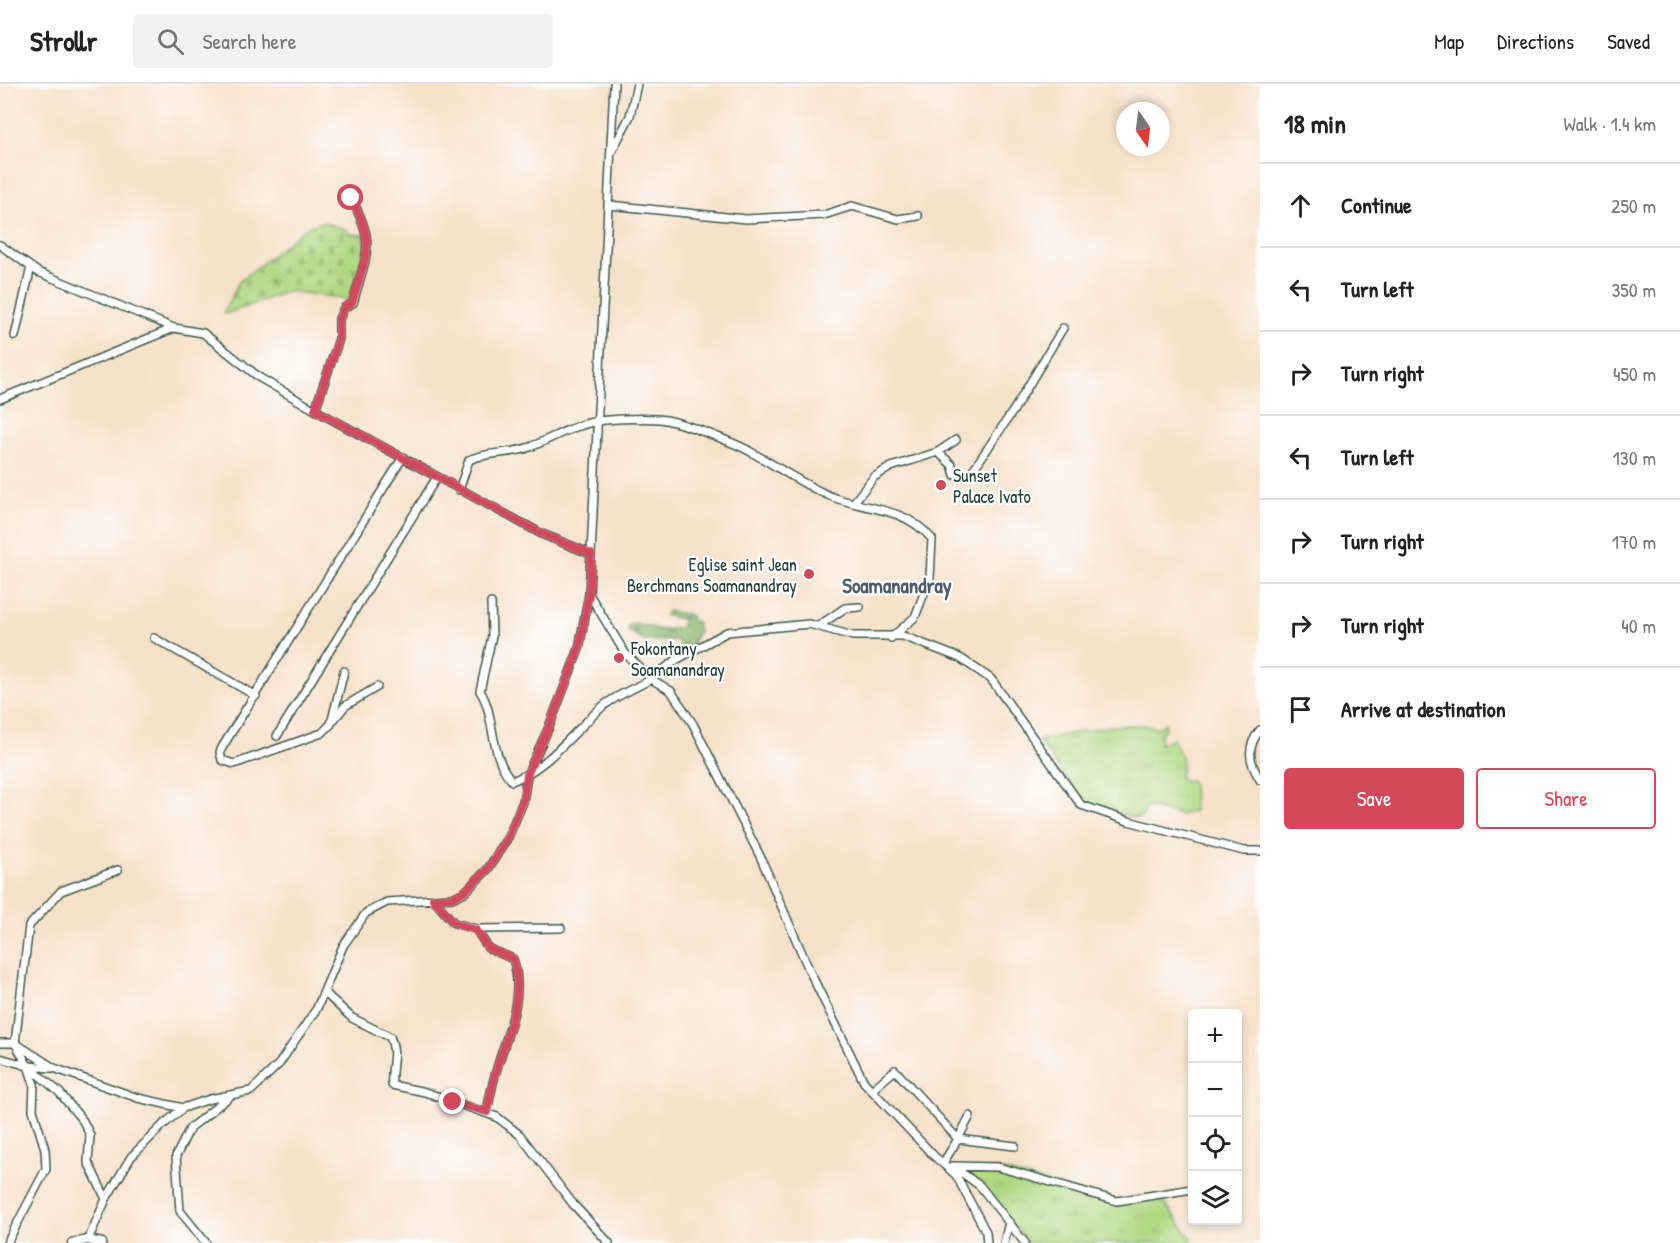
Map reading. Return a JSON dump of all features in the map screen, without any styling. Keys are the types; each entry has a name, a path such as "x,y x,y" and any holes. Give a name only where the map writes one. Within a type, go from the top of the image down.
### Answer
{"street":[{"path":"88,1240 106,1198 131,1156 183,1108 210,1099 251,1092 279,1064 302,1034 324,992 343,946 366,913 387,902 452,898 465,891 488,869 501,850 523,801 527,775 549,727 579,649 589,594 614,84"},
{"path":"611,154 630,116 637,84"},
{"path":"315,410 339,339 339,319 344,308 352,303 369,245 366,228 351,198"},
{"path":"609,205 746,219 824,214 852,207 898,219 918,216"},
{"path":"0,245 31,267 174,328 203,333 260,378 315,410 542,534 591,554"},
{"path":"15,336 31,267"},
{"path":"0,399 174,328"},
{"path":"939,452 952,465 956,475 963,476 971,472 1015,408 1064,328"},
{"path":"459,490 469,460 479,455 496,456 529,448 554,435 598,421 665,420 749,450 802,484 845,502 897,512 933,539 930,578 915,617 891,638"},
{"path":"854,502 874,477 891,467 939,452 956,440"},
{"path":"377,687 345,706 322,734 234,764 228,764 222,760 220,752 403,457"},
{"path":"277,736 437,477"},
{"path":"589,594 624,653 651,679 671,691 693,724 760,856 784,916 853,1063 864,1082 956,1175 986,1232 987,1243"},
{"path":"491,603 492,636 480,691 485,699 490,729 504,772 512,780 527,775 543,764 605,704 651,679 676,660 728,632 809,624 820,625 852,636 891,638 903,636 960,658 991,679 1081,805 1128,821 1244,851 1260,851"},
{"path":"820,625 845,608 860,607"},
{"path":"153,638 256,696"},
{"path":"330,724 344,670"},
{"path":"1260,730 1251,742 1249,753 1260,780"},
{"path":"7,1243 46,1169 45,1149 33,1110 34,1084 28,1066 15,1043 29,926 61,891 118,870"},
{"path":"433,899 454,923 476,930 561,928"},
{"path":"476,930 488,948 513,959 515,966 515,1000 511,1028 497,1067 487,1112"},
{"path":"324,992 352,1018 390,1037 395,1056 391,1073 392,1085 487,1112 520,1135 573,1204 609,1243"},
{"path":"0,1043 15,1043 54,1068 138,1098 183,1108"},
{"path":"0,1058 28,1066 54,1068"},
{"path":"28,1066 59,1092 83,1121 90,1135 88,1162 106,1198"},
{"path":"873,1089 895,1070 958,1139 1015,1146"},
{"path":"206,1243 180,1211 176,1156 190,1128 229,1097"},
{"path":"943,1163 970,1116"},
{"path":"943,1163 952,1166 980,1186 1025,1243"},
{"path":"952,1166 998,1167 1117,1201 1188,1190"},
{"path":"1004,1243 1009,1222"},
{"path":"72,1243 88,1240 102,1243"}],"green space":[{"path":"323,222 347,230 350,234 364,235 366,244 350,300 288,291 226,314 224,312 239,282 307,227"},
{"path":"667,611 691,615 692,621 697,622 698,632 687,652 681,650 677,640 645,641 628,631 628,626 635,623 661,630 679,628 683,620 665,615"},
{"path":"1165,723 1166,728 1161,733 1160,744 1173,738 1182,762 1179,776 1183,781 1191,780 1193,784 1194,811 1180,815 1146,806 1142,817 1135,818 1084,804 1039,741 1099,728 1132,725 1159,728"},
{"path":"997,1169 1116,1202 1161,1199 1192,1239 1189,1243 1029,1243 966,1172"}],"place":[{"name":"Sunset Palace Ivato","path":"941,485"},
{"name":"Eglise saint Jean Berchmans Soamanandray","path":"809,574"},
{"name":"Fokontany Soamanandray","path":"619,658"}],"district":[{"name":"Soamanandray","path":"897,585"}],"route":[{"path":"351,198 366,228 369,245 352,303 344,308 339,319 339,339 315,410 542,534 591,554 587,586 589,594 579,649 549,727 527,775 523,801 508,837 488,869 465,891 452,898 433,899 454,923 476,930 488,948 513,959 515,966 515,1000 511,1028 497,1067 487,1112 453,1102"}]}
